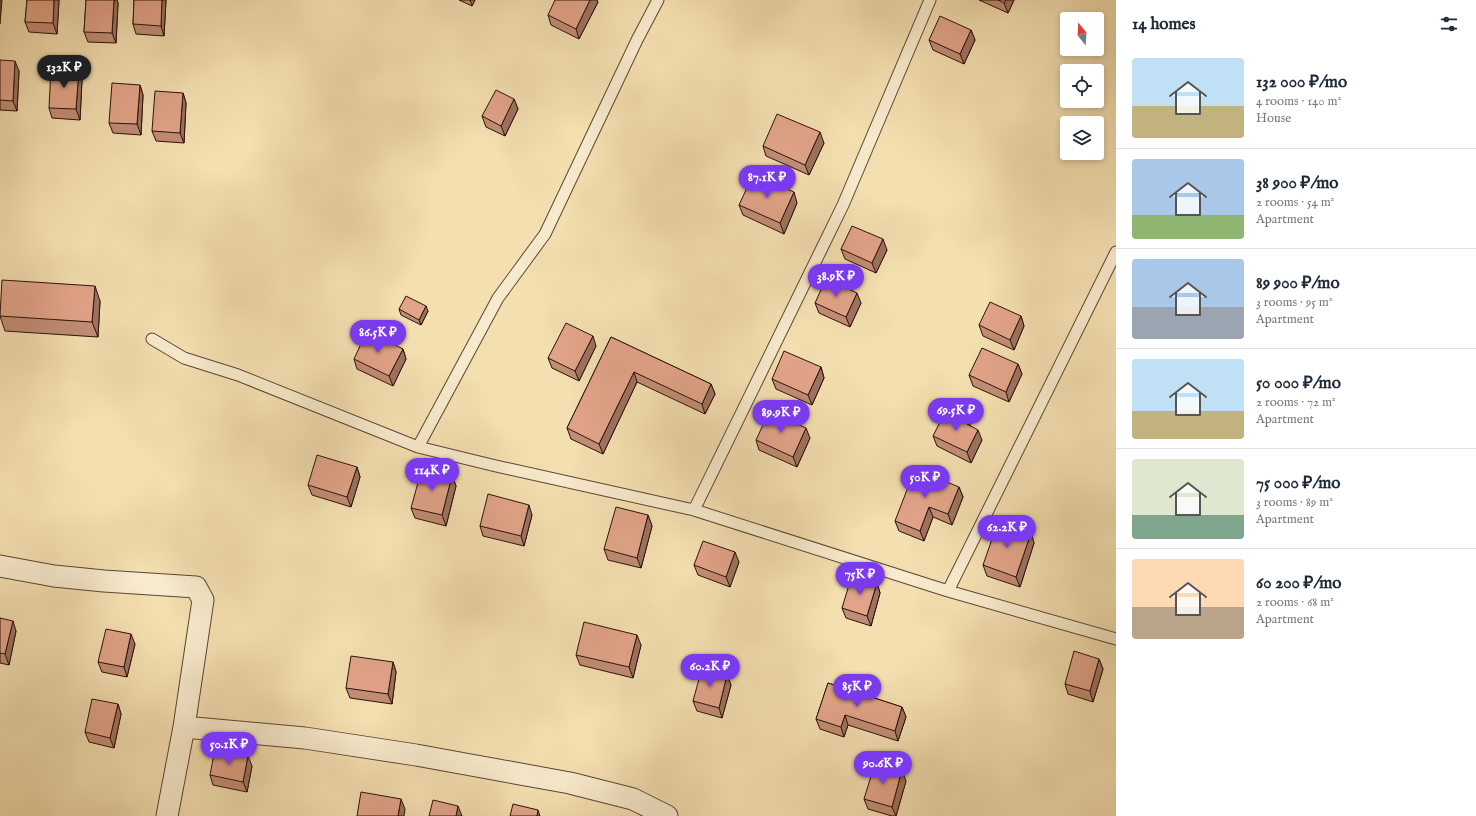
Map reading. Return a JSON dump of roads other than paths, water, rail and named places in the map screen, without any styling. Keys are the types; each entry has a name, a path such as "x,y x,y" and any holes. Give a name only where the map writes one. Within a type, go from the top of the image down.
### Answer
{"street":[{"path":"0,566 61,577 104,582 196,587 203,600 184,727 167,816"},
{"path":"184,727 305,738 416,755 570,783 633,799 667,816"}],"lane":[{"path":"418,447 498,298 545,234 637,40 658,0"},
{"path":"694,510 843,205 930,0"},
{"path":"948,591 1116,252"},
{"path":"152,339 184,358 238,375 418,447 694,510 948,591 1116,639"}]}
